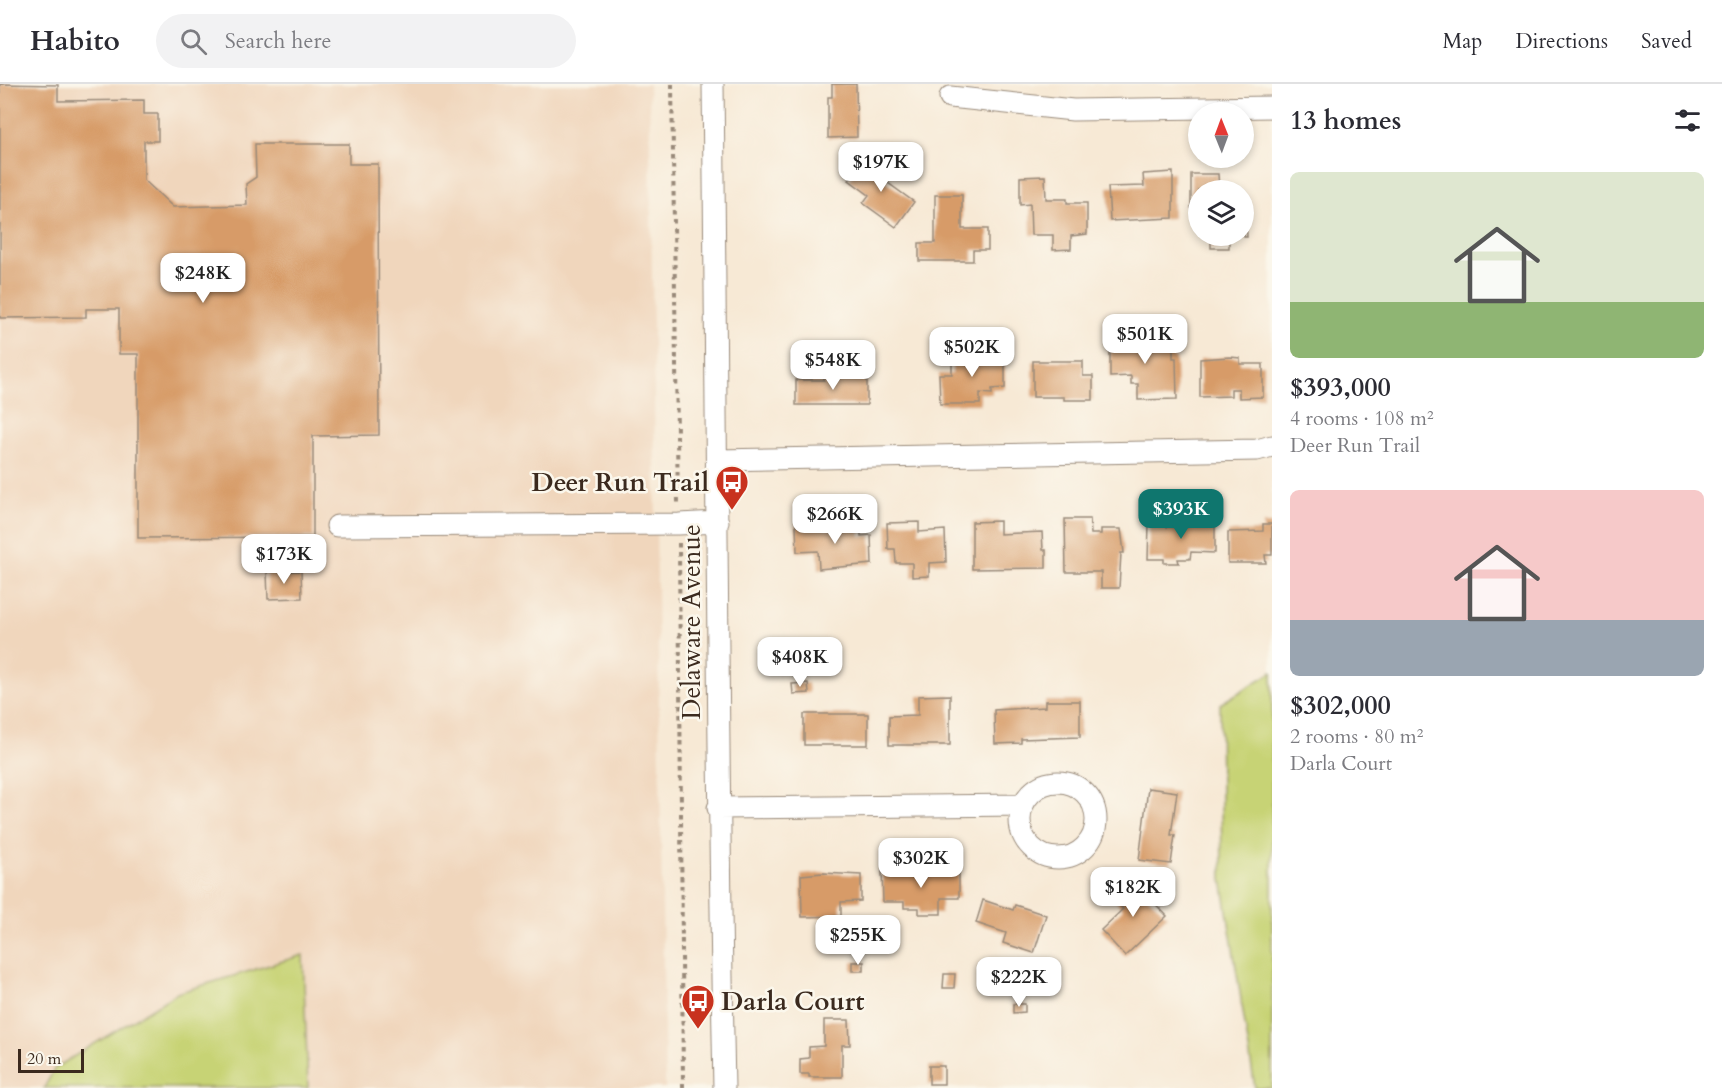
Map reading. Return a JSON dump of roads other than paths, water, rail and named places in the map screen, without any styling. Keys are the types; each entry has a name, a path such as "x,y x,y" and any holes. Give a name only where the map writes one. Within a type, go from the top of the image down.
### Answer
{"street":[{"name":"Delaware Avenue","path":"713,84 718,522 718,808 724,1088"},
{"path":"950,97 1073,110 1272,107"},
{"path":"717,460 1265,448"},
{"path":"337,526 718,522"},
{"path":"718,808 1022,805"}],"place":[{"name":"Deer Run Trail","path":"732,511"},
{"name":"Darla Court","path":"698,1030"}]}
